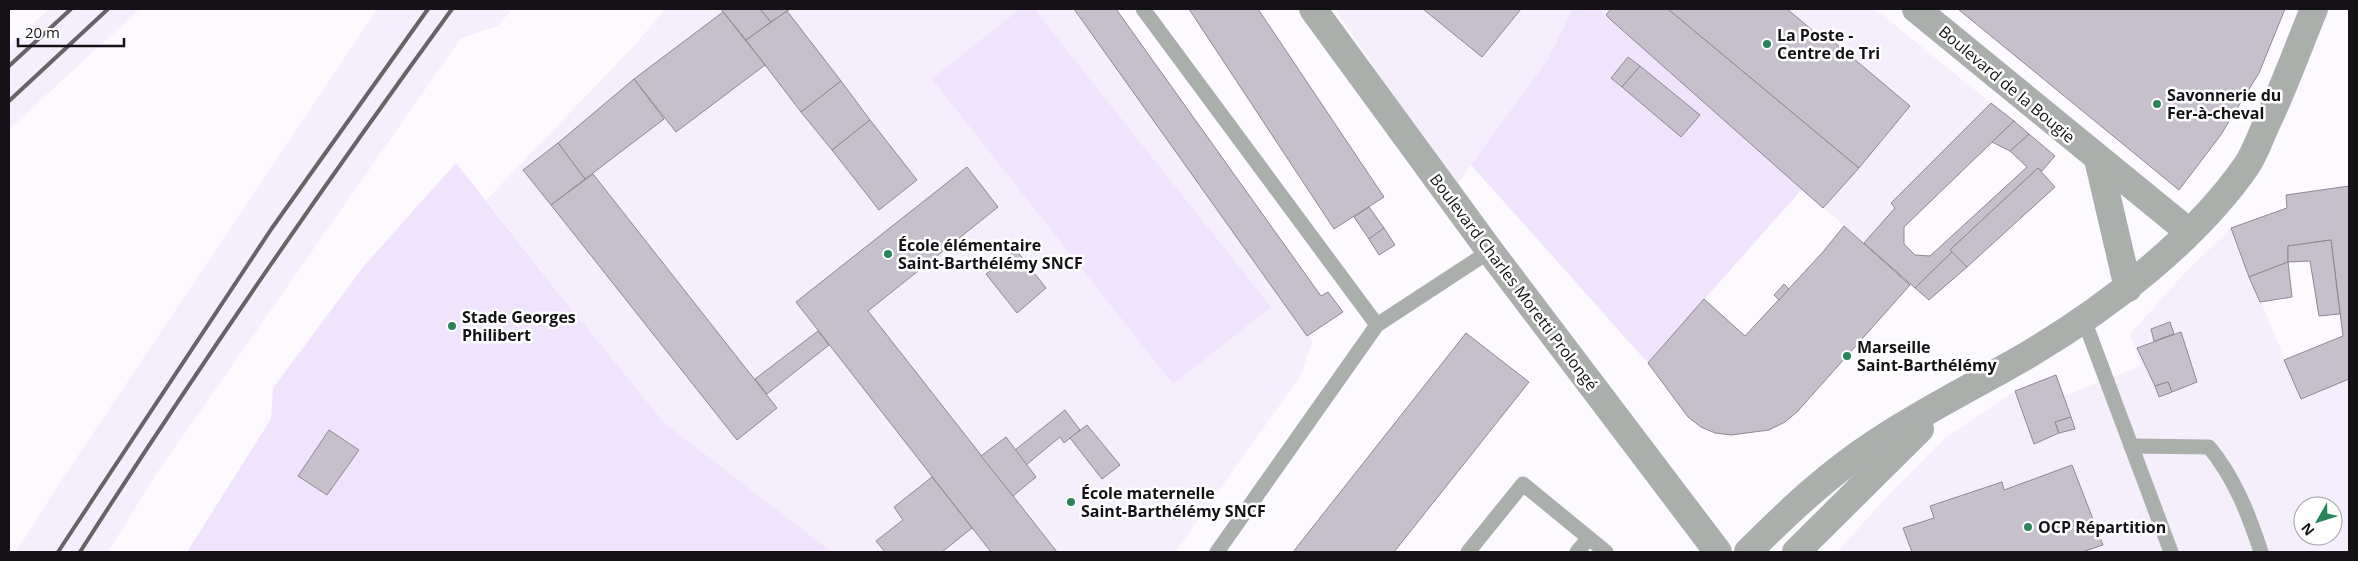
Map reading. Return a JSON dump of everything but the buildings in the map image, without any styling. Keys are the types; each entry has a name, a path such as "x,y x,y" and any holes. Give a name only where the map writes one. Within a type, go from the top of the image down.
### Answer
{"street":[{"name":"Boulevard Charles Moretti Prolongé","path":"1313,9 1490,251 1718,552"},
{"name":"Boulevard de la Bougie","path":"1916,9 2189,232"},
{"path":"1748,552 1804,497 1876,442 2084,320 2128,288 2189,232 2222,198 2249,162 2276,103 2314,9"},
{"path":"2098,159 2128,288"},
{"path":"1796,552 1887,460 1957,393"}],"lane":[{"path":"1143,9 1377,325"},
{"path":"1217,552 1377,325 1490,251"},
{"path":"2084,320 2171,552"},
{"path":"2132,446 2209,447 2226,468 2261,552"},
{"path":"1468,552 1523,484 1606,552"},
{"path":"1577,552 1589,538"}],"shaded area":[{"path":"49,9 140,9 9,129 9,46"},
{"path":"377,9 512,9 498,26 461,38 157,473 108,552 16,552 55,490"},
{"name":"École élémentaire Saint-Barthélémy SNCF","path":"665,9 1074,9 1312,341 1302,374 1175,552 832,552 664,423 612,361 486,200 633,47"},
{"path":"1020,9 1034,9 1271,307 1173,384 932,79"},
{"path":"1335,9 1573,9 1548,59 1455,187"},
{"path":"1573,9 1598,9 1606,15 1802,189 1648,363 1471,165 1548,59"},
{"path":"1596,9 1875,9 1991,103 1891,202 1895,208 1864,243"},
{"name":"Stade Georges Philibert","path":"456,163 664,423 832,552 187,552 271,419 273,388 364,266"},
{"path":"2231,228 2301,399 2349,379 2349,552 1837,552 1892,491 1945,438 2015,391 2056,375 2064,396 2141,366 2130,334 2182,276"}],"railway":[{"path":"9,66 71,9"},
{"path":"9,101 108,9"},
{"path":"58,552 272,228 428,9"},
{"path":"80,552 262,278 356,142 452,9"}],"place":[{"name":"La Poste - Centre de Tri","path":"1767,44"},
{"name":"Savonnerie du Fer-à-cheval","path":"2157,104"},
{"name":"École élémentaire Saint-Barthélémy SNCF","path":"888,254"},
{"name":"Stade Georges Philibert","path":"452,326"},
{"name":"Marseille Saint-Barthélémy","path":"1847,356"},
{"name":"École maternelle Saint-Barthélémy SNCF","path":"1071,502"},
{"name":"OCP Répartition","path":"2028,527"}]}
